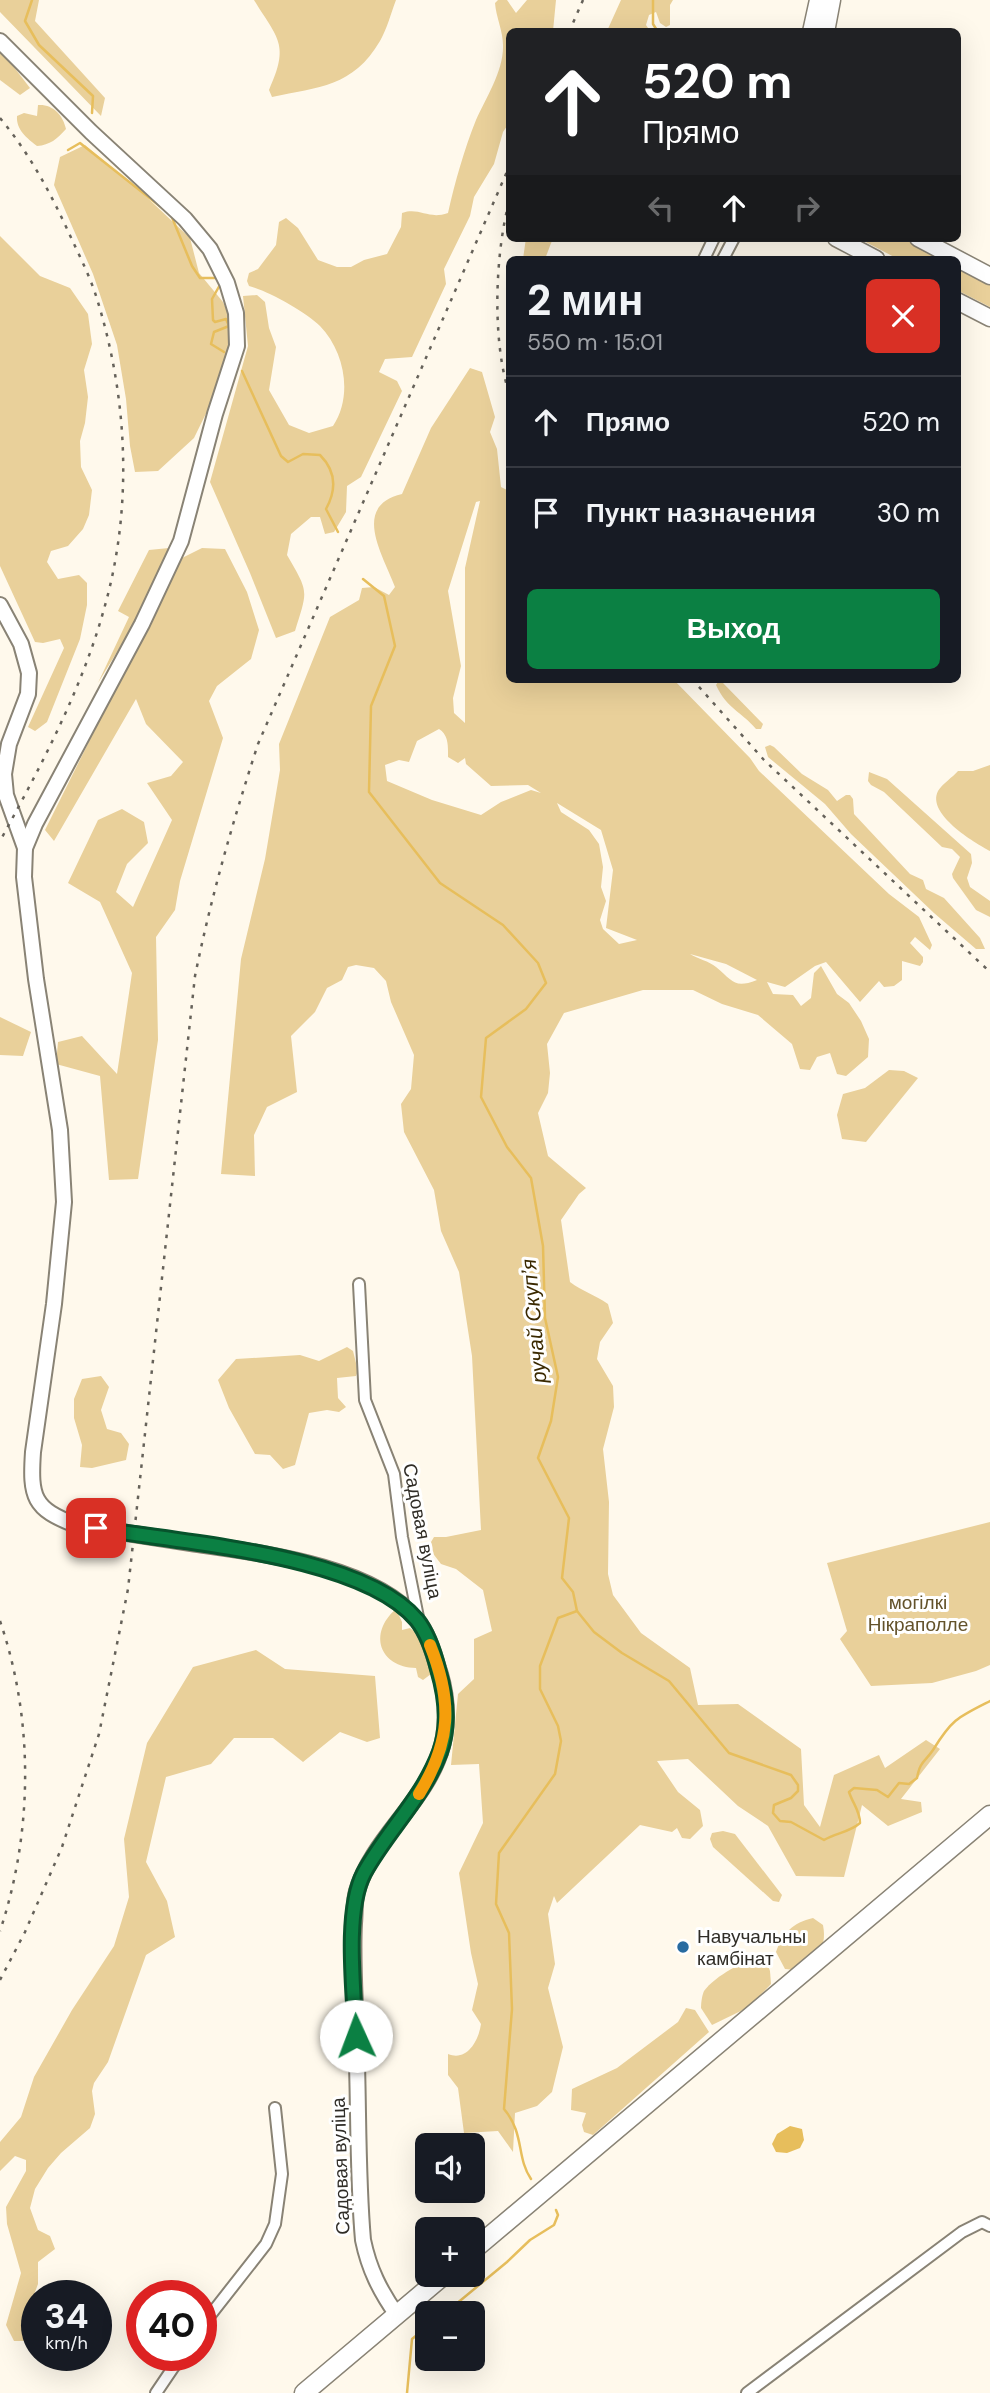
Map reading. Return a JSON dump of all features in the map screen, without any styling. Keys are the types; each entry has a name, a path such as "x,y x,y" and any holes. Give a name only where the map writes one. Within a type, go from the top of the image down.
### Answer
{"main road":[{"path":"812,28 818,0"},
{"path":"827,28 832,0"},
{"path":"844,242 870,256"},
{"path":"926,242 952,256"},
{"path":"961,261 990,276"},
{"path":"961,303 990,318"},
{"path":"485,2239 990,1815"},
{"path":"304,2393 430,2287"}],"street":[{"path":"0,41 91,132 185,219 210,249 227,283 236,313 237,346 215,414 181,541 142,624 35,824 25,848"},
{"path":"0,605 21,644 29,673 28,694 9,744 4,774 6,795 25,848"},
{"name":"Садовая вуліца","path":"25,848 24,877 36,979 60,1130 64,1202 32,1473 40,1507 53,1516 76,1525 234,1550 331,1570 391,1597 419,1622"},
{"name":"Садовая вуліца","path":"359,1284 365,1400 377,1437 394,1474 402,1537 419,1622 435,1656 447,1710 446,1729 431,1774 363,1875 356,1894 353,1947 363,2240 367,2260 379,2289 397,2315"},
{"path":"217,2307 266,2244 275,2224 282,2174 275,2108"},
{"path":"747,2393 962,2232 982,2222 990,2226"},
{"path":"156,2393 171,2371"}],"green space":[{"path":"0,0 39,0 35,21 105,98 101,116 0,12"},
{"path":"254,0 396,0 380,41 358,68 320,87 272,97 269,90 280,52 275,33"},
{"path":"498,0 507,0 516,13 527,0 556,0 553,28 506,28 506,128 494,164 474,197 470,216 444,269 446,284 412,357 385,359 379,372 397,381 402,391 361,477 347,486 346,512 334,532 325,534 320,517 311,517 291,534 287,555 303,585 304,599 295,631 276,638 210,482 248,346 243,296 257,295 265,302 269,328 276,347 269,390 289,425 309,433 333,426 343,401 343,374 335,348 320,326 286,303 249,286 249,273 258,269 276,245 279,222 286,218 298,228 318,260 337,267 351,267 364,260 387,254 401,227 402,213 448,213 476,120 501,64 502,34 495,3"},
{"path":"621,0 673,0 670,5 670,25 666,27 660,23 656,12 649,15 646,25 648,28 608,28"},
{"path":"0,49 30,88 20,95 0,80"},
{"path":"38,105 48,106 56,111 66,129 53,141 37,146 20,130 17,116 24,113 37,116"},
{"path":"85,145 138,189 190,238 199,273 223,302 234,326 217,391 194,438 158,471 135,472 117,345 93,274 54,185 60,157"},
{"path":"0,236 40,276 70,288 88,314 92,344 84,370 88,397 80,441 81,467 92,490 89,515 83,529 68,546 51,551 47,562 58,579 79,575 87,583 87,605 80,639 47,722 35,731 28,727 64,648 60,639 35,642 0,566"},
{"path":"525,242 551,242 546,256 523,256"},
{"path":"866,242 913,242 939,256 892,256"},
{"path":"961,267 990,282 990,307 961,292"},
{"path":"470,368 482,372 495,417 490,432 497,449 501,487 506,490 506,683 677,683 750,758 759,771 889,894 919,917 932,945 930,950 915,937 910,943 923,957 920,966 902,961 902,980 894,986 884,987 879,981 860,1002 826,962 815,966 785,987 767,982 773,994 793,995 801,1006 811,998 814,973 821,966 837,994 849,1003 861,1021 869,1039 868,1057 846,1076 837,1074 830,1053 817,1057 810,1070 800,1069 792,1044 758,1015 722,1004 693,990 643,990 564,1013 547,1044 550,1073 548,1093 538,1113 548,1156 586,1188 561,1220 570,1282 608,1304 613,1323 600,1342 597,1359 613,1386 614,1407 603,1449 609,1502 608,1574 613,1595 641,1633 690,1668 698,1705 738,1704 801,1749 804,1805 820,1827 834,1775 879,1755 885,1768 926,1740 940,1749 901,1799 921,1802 922,1812 888,1826 862,1805 844,1877 796,1876 768,1826 738,1806 688,1759 657,1761 678,1792 700,1810 703,1826 690,1839 682,1838 677,1828 672,1832 640,1825 557,1903 554,1896 548,1914 555,1964 548,1988 563,2047 552,2092 537,2106 515,2113 513,2152 498,2131 464,2133 458,2088 448,2075 448,2054 455,2056 467,2052 478,2036 481,2024 472,2010 478,1984 459,1873 483,1823 479,1764 451,1765 458,1694 474,1679 474,1639 492,1631 483,1590 456,1569 441,1564 428,1547 434,1537 481,1530 472,1356 459,1272 441,1231 434,1190 404,1132 401,1104 411,1089 414,1055 391,1002 386,981 374,968 356,965 348,967 342,980 327,988 315,1012 291,1036 297,1092 267,1107 254,1135 255,1176 221,1174 241,959 265,859 280,770 279,744 330,617 359,600 362,588 374,587 389,595 395,587 375,533 374,520 378,509 387,500 402,494 431,428","holes":["480,501 465,568 465,723 454,713 453,698 461,666 448,591 476,502","439,729 448,745 448,757 458,763 465,758 466,764 491,786 528,785 541,793 531,790 501,802 481,815 432,800 387,781 385,765 399,760 409,762 417,741","557,803 601,830 613,870 606,928 637,940 619,944 603,929 600,920 606,901 601,887 603,867 599,844 589,830 561,812","690,954 726,964 757,980 738,984 713,965"]},
{"path":"169,548 142,611 98,683 129,617 118,611 149,550"},
{"path":"202,548 225,549 247,592 259,630 251,659 217,686 209,701 223,738 180,881 175,910 156,937 158,1040 138,1179 109,1180 100,1076 56,1064 58,1042 82,1036 117,1074 132,973 100,902 68,883 98,820 122,809 144,822 148,843 127,864 116,892 133,907 172,820 147,783 171,776 183,762 146,724 136,699 54,841 45,830 180,559"},
{"path":"723,683 763,724 761,729 756,729 730,705 716,685"},
{"path":"770,745 802,774 828,790 837,801 850,795 853,799 854,814 910,874 923,880 926,889 944,898 980,938 985,949 976,949 934,913 851,834 825,804 768,757 765,747"},
{"path":"990,765 990,851 954,827 939,809 936,800 940,788 958,771 973,771"},
{"path":"869,772 887,779 971,854 972,863 967,878 970,887 990,901 990,917 976,910 953,878 952,874 960,857 952,849 942,847 884,792 871,785 868,781"},
{"path":"0,1017 31,1032 23,1056 0,1055"},
{"path":"889,1070 904,1071 918,1078 866,1142 842,1139 837,1115 843,1094 865,1088"},
{"path":"347,1347 353,1351 358,1371 356,1376 337,1378 338,1398 346,1407 339,1412 327,1410 309,1413 295,1465 283,1469 270,1455 255,1454 229,1408 218,1380 236,1359 300,1355 319,1361"},
{"path":"101,1376 109,1387 101,1410 107,1429 121,1433 129,1444 126,1460 92,1468 80,1467 82,1445 74,1418 74,1399 82,1379"},
{"name":"могілкі Нікраполле","path":"990,1522 990,1665 932,1683 871,1686 840,1639 847,1631 827,1563"},
{"path":"396,1609 402,1622 402,1630 410,1628 415,1632 424,1649 431,1674 423,1680 418,1677 416,1668 393,1662 382,1647 382,1628"},
{"path":"256,1650 285,1669 375,1676 380,1738 367,1742 340,1732 303,1762 273,1738 234,1738 211,1764 166,1777 146,1862 167,1901 175,1937 146,1955 108,2062 94,2083 92,2091 95,2114 90,2128 61,2153 35,2189 30,2208 38,2230 50,2236 55,2249 38,2262 38,2280 21,2280 21,2341 14,2341 6,2325 21,2273 7,2224 6,2207 26,2171 26,2160 15,2156 0,2171 0,2142 21,2117 34,2077 72,2010 114,1946 129,1897 124,1839 147,1743 193,1667"},
{"path":"723,1831 735,1834 782,1895 779,1902 773,1901 713,1847 710,1839 712,1833"},
{"path":"813,1918 823,1925 821,1947 814,1956 795,1970 785,1969 776,1952 782,1939 794,1926"},
{"path":"765,1957 771,1984 749,2007 712,2025 701,2008 704,1991 732,1969"},
{"path":"686,2008 695,2010 709,2032 593,2135 584,2132 582,2125 586,2113 571,2110 572,2089 617,2068 678,2022"}],"shaded area":[{"path":"790,2126 802,2129 804,2140 800,2148 787,2153 776,2152 772,2144 777,2134"}],"waterway":[{"path":"32,0 25,21 39,45 93,96 92,113"},
{"path":"653,0 653,24 656,28"},
{"name":"ручай Скупʼя","path":"68,150 80,143 166,211"},
{"name":"ручай Скупʼя","path":"171,215 192,266 200,278 217,278"},
{"name":"ручай Скупʼя","path":"221,283 212,299 213,320 215,322 226,319 229,326 214,332 211,344 224,352"},
{"name":"ручай Скупʼя","path":"242,371 281,456 288,462 303,454 320,455 329,467 333,487 326,509 338,532"},
{"name":"ручай Скупʼя","path":"363,579 384,596 395,646 371,706 369,792 440,883 503,925 538,963 546,983 526,1009 486,1038 481,1097 507,1147 531,1178 543,1246 545,1318 558,1377 551,1421 538,1458 569,1518 562,1578 573,1592 577,1611 594,1632 622,1653 669,1681 729,1753 791,1775 798,1785 798,1791 791,1798 774,1805 773,1813 780,1821 791,1822 824,1840 860,1823 858,1811 849,1792 854,1788 877,1790 888,1797 899,1783 909,1784 917,1778 921,1765 951,1725 963,1715 990,1701"},
{"path":"531,2179 523,2162 515,2127 504,2109 512,2009 509,1933 496,1904 499,1853 555,1774 561,1741 558,1726 540,1689 540,1666 558,1618 577,1611"},
{"path":"460,2301 530,2240 554,2225 558,2215 556,2210"},
{"path":"407,2393 412,2339 415,2337"}],"railway":[{"path":"571,28 583,0"},
{"path":"0,118 46,186 94,290 115,375 123,454 120,532 95,639 59,728 0,841"},
{"path":"0,1980 25,1932 62,1847 99,1734 128,1589 195,976 223,859 258,744 506,174"},
{"path":"506,215 497,298 500,348 506,380"},
{"path":"696,683 764,760 990,972"},
{"path":"0,1621 19,1697 25,1776 19,1855 0,1931"}],"slow traffic":[{"path":"419,1794 431,1774 446,1729 447,1710 443,1686 430,1645"}],"place":[{"name":"Навучальны камбінат","path":"683,1947"}],"route":[{"path":"96,1528 234,1550 331,1570 391,1597 419,1622 435,1656 443,1686 447,1710 446,1729 431,1774 375,1855 356,1894 353,1947 356,2036"}]}
